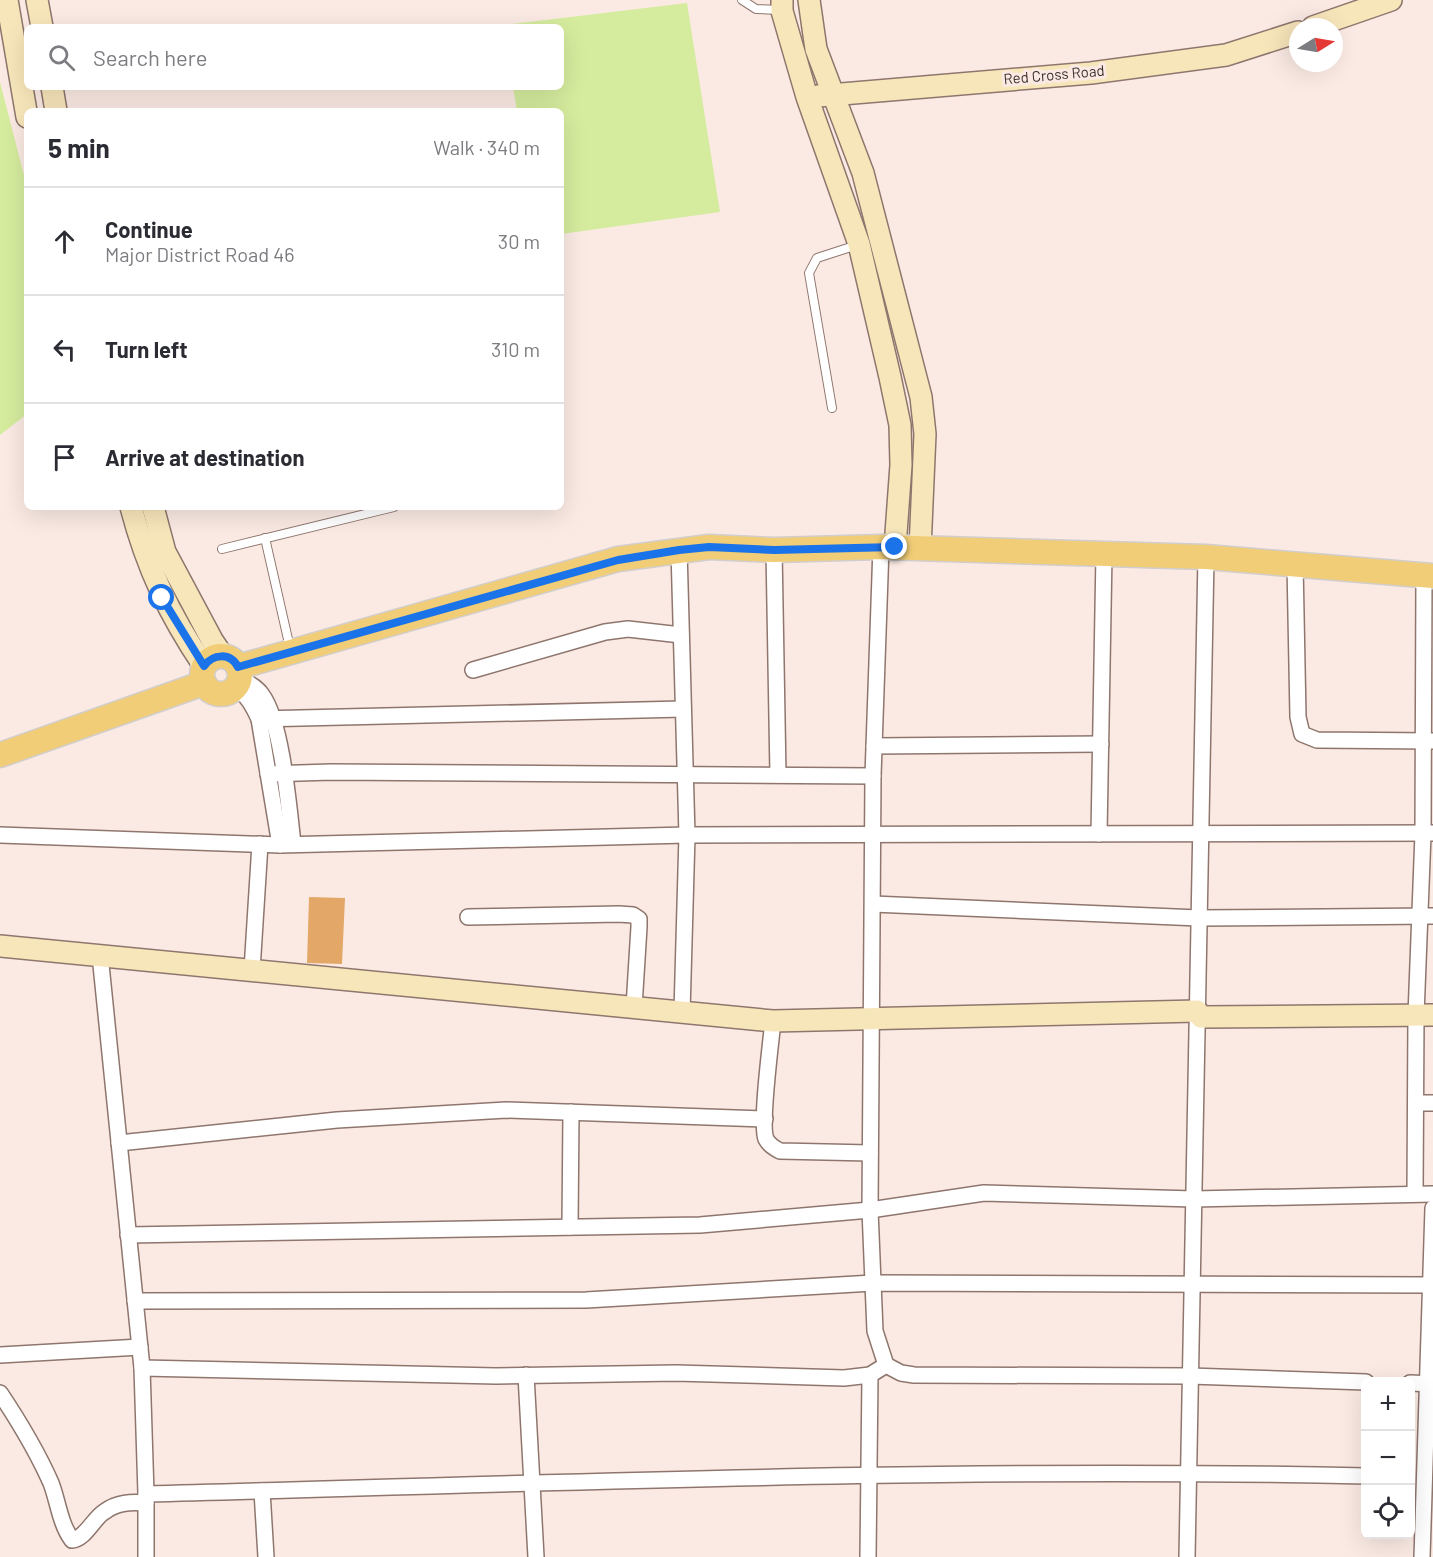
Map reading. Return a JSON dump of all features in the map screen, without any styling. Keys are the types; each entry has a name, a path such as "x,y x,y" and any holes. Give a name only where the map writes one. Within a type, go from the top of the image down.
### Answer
{"main road":[{"path":"7,0 25,108"},
{"path":"37,0 41,24"},
{"path":"809,0 816,49 863,173 921,397 925,434 920,549"},
{"path":"1339,18 1390,0"},
{"path":"782,5 807,97 859,244 900,425 902,465 888,547"},
{"name":"Red Cross Road","path":"807,97 1091,73 1227,55 1289,35"},
{"path":"52,90 56,108"},
{"path":"132,510 139,537 162,598 224,673"},
{"path":"154,510 165,552 212,640 224,673"},
{"path":"0,755 224,673 291,651 618,560 679,550 709,547 774,550 888,547 1206,557 1429,576"},
{"path":"0,946 773,1021 1197,1011 1201,1017 1425,1015"}],"street":[{"path":"888,547 873,776 870,1153 875,1331 886,1365 901,1373 914,1375 1190,1376 1361,1382"},
{"path":"679,550 687,835 682,1012"},
{"path":"774,550 778,775"},
{"path":"1100,834 1104,554"},
{"path":"1187,1557 1206,557"},
{"path":"1295,564 1298,717 1302,734 1317,740 1428,741"},
{"path":"1415,1194 1416,1103 1425,1015 1429,576"},
{"path":"473,670 605,632 628,629 681,635"},
{"path":"224,673 266,719 284,772 286,844"},
{"path":"266,719 683,709"},
{"path":"266,719 268,774 286,844"},
{"path":"874,746 1101,744"},
{"path":"268,774 284,772 873,776"},
{"path":"0,836 286,844 687,835 1428,833"},
{"path":"252,970 260,844"},
{"path":"873,904 1199,918 1426,916"},
{"path":"468,917 633,915 639,919 634,1007"},
{"path":"100,955 142,1368 146,1557"},
{"path":"773,1021 765,1119 765,1137 770,1145 780,1151 870,1153"},
{"path":"1416,1103 1433,1103"},
{"path":"118,1143 394,1115 506,1110 765,1119"},
{"path":"570,1227 571,1112"},
{"path":"128,1235 700,1224 870,1210 984,1193 1194,1199 1433,1194"},
{"path":"1422,1557 1423,1477 1430,1384 1433,1208"},
{"path":"135,1301 586,1300 873,1283 1432,1285"},
{"path":"0,1355 140,1347"},
{"path":"142,1368 526,1375 676,1373 844,1378 870,1375 886,1365"},
{"path":"526,1375 536,1557"},
{"path":"868,1557 870,1375"},
{"path":"1415,1383 1430,1384"},
{"path":"0,1393 30,1438 52,1485 66,1532 72,1540 79,1539 98,1517 112,1507 126,1502 146,1498 262,1491 869,1476 1189,1472 1361,1476"},
{"path":"262,1491 266,1557"}],"lane":[{"path":"742,0 756,9 782,5"},
{"path":"832,408 809,273 817,258 859,244"},
{"path":"222,549 382,510"},
{"path":"265,538 291,651"}],"green space":[{"path":"687,3 720,212 564,234 564,108 516,108 514,90 564,90 564,24 512,24"},
{"path":"0,82 24,175 24,416 0,435"}],"building":[{"path":"309,897 345,898 342,964 307,963"}],"route":[{"path":"162,598 204,666 208,660 222,655 230,657 238,667 618,560 650,554 709,547 774,550 895,547"}]}
